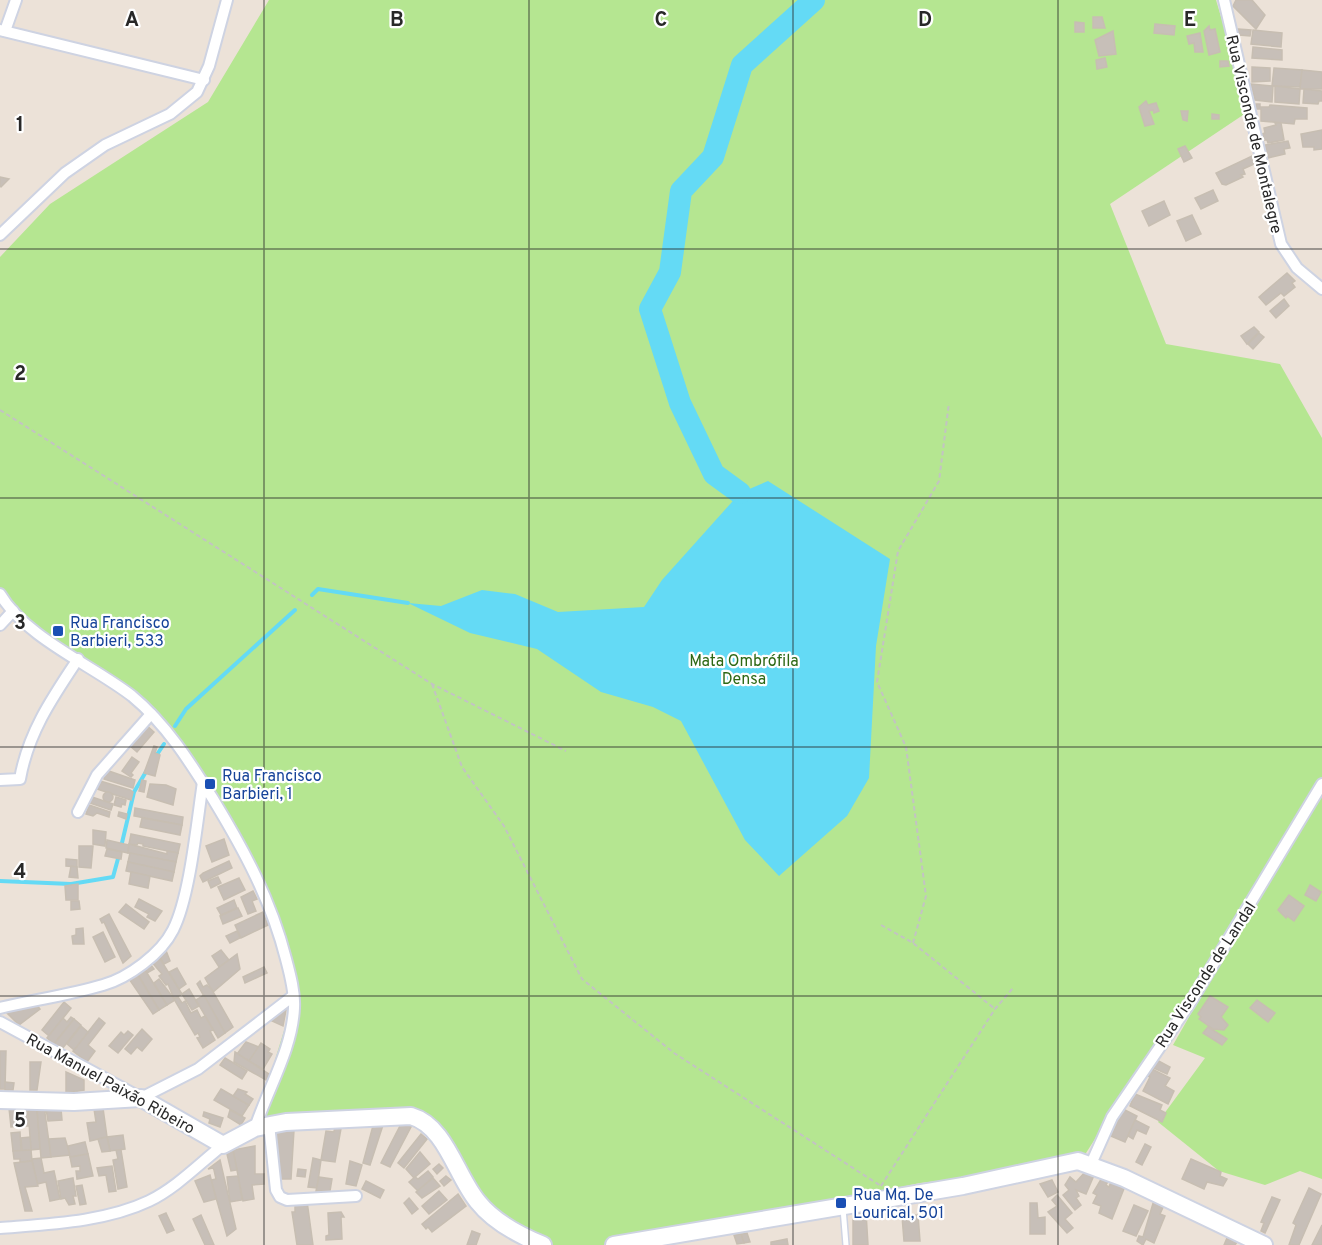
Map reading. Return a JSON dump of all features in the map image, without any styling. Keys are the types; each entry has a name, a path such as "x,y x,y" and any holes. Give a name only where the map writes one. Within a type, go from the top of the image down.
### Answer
{"main road":[{"path":"0,1100 74,1102 141,1098"},
{"name":"Rua Manuel Paixão Ribeiro","path":"141,1098 223,1145"},
{"path":"223,1145 262,1126 387,1116 419,1119 435,1132 466,1185 488,1212 543,1245"},
{"path":"614,1245 843,1207 879,1193 985,1182 1078,1161 1091,1164 1264,1245"}],"street":[{"path":"16,0 3,31 204,80"},
{"path":"0,235 65,173 105,146 180,108 197,92 204,80 226,0"},
{"name":"Rua Visconde de Montalegre","path":"1224,0 1281,244 1298,268 1322,289"},
{"path":"0,594 13,611 51,642 129,694 151,714 203,782 252,865 271,908 282,943 293,996 294,1009 288,1045 262,1126 276,1190 280,1197 287,1200 356,1196"},
{"path":"0,625 13,611"},
{"path":"0,780 20,779 25,756 41,715 78,659"},
{"path":"78,812 97,775 151,714"},
{"path":"0,1008 104,985 134,969 166,941 176,924 187,879 203,782"},
{"name":"Rua Visconde de Landal","path":"1091,1164 1112,1117 1190,1003 1322,784"},
{"path":"141,1098 198,1069 293,996"},
{"name":"Rua Manuel Paixão Ribeiro","path":"0,1022 141,1098"},
{"path":"0,1228 97,1217 131,1208 170,1188 223,1145"}],"lane":[{"path":"843,1207 846,1245"}],"path":[{"path":"913,943 926,896 906,747 877,682 898,551 939,481 949,404"},
{"path":"0,410 432,684 566,751"},
{"path":"432,684 462,767 504,826 582,979 674,1053 879,1193 995,1010 1013,987"},
{"path":"881,925 913,943 995,1010"}],"green space":[{"name":"Mata Ombrófila Densa","path":"269,0 1216,0 1249,111 1110,204 1166,344 1280,364 1322,438 1322,783 1079,1164 920,1183 621,1245 547,1245 476,1199 425,1114 255,1125 294,998 280,935 227,821 146,709 47,639 0,593 0,257 50,204 208,102"},
{"path":"1322,784 1322,1179 1300,1171 1265,1185 1219,1171 1158,1122 1205,1058 1173,1045"}],"water":[{"path":"768,481 890,559 876,646 869,778 847,816 779,876 745,840 681,721 653,707 601,692 537,649 470,633 408,603 441,606 482,590 515,594 558,612 644,607 662,580 740,493"}],"building":[{"path":"1236,0 1252,0 1265,15 1256,29 1233,6"},
{"path":"1093,17 1102,17 1105,28 1093,28"},
{"path":"1075,22 1084,23 1084,32 1075,32"},
{"path":"1155,24 1175,26 1174,35 1154,33"},
{"path":"1209,26 1210,30 1215,29 1220,52 1209,55 1204,31"},
{"path":"1238,29 1251,30 1250,36 1239,35"},
{"path":"1253,30 1282,33 1281,47 1251,44"},
{"path":"1113,31 1116,54 1099,56 1095,40"},
{"path":"1200,33 1203,52 1195,52 1194,43 1189,44 1187,36"},
{"path":"1253,47 1282,50 1282,60 1252,58"},
{"path":"1105,58 1107,67 1097,69 1096,60"},
{"path":"1220,61 1228,61 1229,66 1220,67"},
{"path":"1252,67 1270,68 1270,81 1252,82"},
{"path":"1274,68 1302,70 1300,87 1272,86"},
{"path":"1302,70 1322,72 1322,89 1300,89"},
{"path":"1251,84 1273,86 1272,102 1255,100"},
{"path":"1275,86 1300,89 1299,104 1275,102"},
{"path":"1304,89 1322,91 1322,101 1318,104 1303,103"},
{"path":"1146,101 1148,105 1156,103 1159,111 1154,113 1153,110 1149,111 1154,124 1145,126 1139,107"},
{"path":"1256,104 1260,104 1260,107 1270,105 1307,108 1307,119 1295,119 1294,124 1261,121 1261,109 1256,109"},
{"path":"1181,111 1188,111 1187,121 1183,120"},
{"path":"1212,114 1219,115 1219,119 1212,119"},
{"path":"1275,123 1281,123 1284,140 1268,143 1267,140 1263,140 1264,128 1276,125"},
{"path":"1322,130 1322,149 1314,150 1314,147 1303,147 1301,134"},
{"path":"1288,141 1290,148 1284,149 1285,154 1268,158 1265,145"},
{"path":"1185,146 1192,158 1184,162 1178,149"},
{"path":"1252,156 1254,164 1243,169 1245,174 1241,175 1243,177 1226,185 1222,184 1216,173"},
{"path":"0,177 9,179 1,187 0,186"},
{"path":"1213,190 1218,201 1201,209 1195,198"},
{"path":"1164,201 1170,215 1149,226 1142,211"},
{"path":"1192,215 1201,234 1186,241 1177,221"},
{"path":"1287,273 1295,281 1292,283 1295,287 1284,296 1281,293 1266,305 1259,297"},
{"path":"1284,299 1289,306 1276,318 1270,311"},
{"path":"1254,327 1259,332 1247,344 1241,336"},
{"path":"1259,333 1264,337 1253,349 1248,344"},
{"path":"144,723 154,732 137,752 130,746 133,743 130,740"},
{"path":"154,746 157,747 155,753 160,755 155,776 144,773"},
{"path":"132,757 139,762 131,773 133,775 131,777 122,771"},
{"path":"106,770 135,780 133,788 104,779"},
{"path":"97,780 130,790 133,792 131,800 94,788"},
{"path":"142,780 146,781 144,792 139,791"},
{"path":"150,784 166,785 176,789 173,805 147,797"},
{"path":"108,792 112,793 112,801 108,802 104,801 103,797 104,793"},
{"path":"92,797 113,804 111,810 90,803"},
{"path":"116,797 126,800 125,805 122,804 121,807 114,805"},
{"path":"89,805 110,812 109,817 97,813 93,816 86,814"},
{"path":"135,808 183,817 182,825 134,816"},
{"path":"119,812 127,814 126,819 118,816"},
{"path":"142,818 182,825 180,835 140,827"},
{"path":"93,830 106,832 105,846 93,844"},
{"path":"131,834 180,844 178,853 138,843 137,845 129,844"},
{"path":"224,839 229,855 212,862 206,846"},
{"path":"107,840 129,845 128,853 106,848"},
{"path":"129,844 167,854 167,851 178,853 176,862 128,853"},
{"path":"79,846 93,846 91,868 79,867"},
{"path":"107,849 122,852 121,859 105,856"},
{"path":"130,853 176,862 174,872 128,862"},
{"path":"66,859 77,860 77,867 66,866"},
{"path":"229,861 232,868 203,882 200,876 203,873"},
{"path":"128,862 174,872 172,881 126,871"},
{"path":"71,866 77,867 78,878 69,877"},
{"path":"131,872 150,876 148,888 129,884"},
{"path":"218,877 221,883 211,888 208,881"},
{"path":"239,878 245,890 224,900 218,887"},
{"path":"78,884 78,900 66,900 65,886"},
{"path":"1310,885 1321,892 1316,901 1305,895"},
{"path":"253,891 257,899 252,901 256,911 248,914 241,897"},
{"path":"1289,895 1304,906 1294,921 1287,916 1286,918 1278,910"},
{"path":"139,899 162,911 155,921 147,917 149,914 135,907"},
{"path":"234,900 237,908 221,915 217,908"},
{"path":"71,901 79,901 80,909 71,910"},
{"path":"126,904 149,922 144,929 119,912"},
{"path":"238,908 242,916 223,924 220,916"},
{"path":"263,912 268,925 241,938 235,925"},
{"path":"109,914 131,956 123,963 104,922 102,923 100,919"},
{"path":"83,928 84,944 73,944 72,936 76,935 76,929"},
{"path":"237,931 240,938 230,943 226,936"},
{"path":"103,932 115,957 105,962 93,937"},
{"path":"165,948 170,961 164,964 157,953"},
{"path":"221,950 229,960 219,967 212,956"},
{"path":"157,954 182,994 174,999 168,984 166,985 159,976 162,974 149,959"},
{"path":"237,954 240,969 213,992 205,978"},
{"path":"148,961 154,969 147,973 142,965"},
{"path":"142,965 167,1005 159,1010 135,970"},
{"path":"264,967 267,973 245,983 243,977"},
{"path":"177,968 186,984 179,989 169,972"},
{"path":"135,970 159,1010 153,1014 127,976"},
{"path":"159,979 175,1000 167,1005 154,983"},
{"path":"200,981 203,987 207,985 212,990 233,1027 225,1033 197,984"},
{"path":"189,989 199,1006 192,1010 182,994"},
{"path":"204,995 225,1033 218,1038 196,1000"},
{"path":"1210,996 1228,1007 1221,1017 1228,1025 1224,1030 1213,1029 1199,1019 1201,1017 1198,1014"},
{"path":"178,997 182,1003 185,1001 191,1013 197,1010 201,1018 205,1016 213,1030 210,1031 215,1040 203,1048 197,1038 200,1037 198,1033 195,1035 174,999"},
{"path":"1257,1000 1275,1013 1268,1022 1250,1008"},
{"path":"28,1002 35,1008 37,1005 40,1009 19,1025 7,1013 15,1007 17,1010"},
{"path":"64,1002 71,1008 49,1036 42,1030"},
{"path":"282,1006 286,1010 283,1026 272,1021"},
{"path":"71,1017 74,1019 54,1044 47,1038 63,1018 67,1022"},
{"path":"99,1018 105,1023 88,1045 95,1051 87,1062 73,1051"},
{"path":"74,1019 81,1025 62,1049 54,1044"},
{"path":"81,1026 88,1032 74,1050 67,1044"},
{"path":"1208,1027 1227,1039 1222,1045 1203,1033"},
{"path":"142,1029 152,1039 142,1051 137,1047 131,1054 125,1049"},
{"path":"128,1031 133,1035 118,1053 109,1046 121,1032 124,1035"},
{"path":"246,1042 259,1047 249,1061 237,1054"},
{"path":"261,1043 270,1049 268,1052 272,1054 263,1069 249,1061"},
{"path":"0,1051 6,1051 5,1089 0,1089"},
{"path":"235,1052 269,1074 266,1080 234,1062"},
{"path":"225,1058 247,1071 242,1079 220,1065"},
{"path":"1153,1058 1170,1067 1167,1074 1149,1066"},
{"path":"30,1062 41,1062 37,1090 30,1090"},
{"path":"1150,1068 1170,1078 1165,1086 1174,1091 1168,1104 1143,1091 1150,1077 1146,1075"},
{"path":"66,1072 84,1080 84,1090 66,1093"},
{"path":"5,1082 14,1083 13,1090 5,1090"},
{"path":"221,1089 249,1105 242,1116 214,1100"},
{"path":"238,1089 247,1092 245,1094 253,1099 249,1105 233,1096"},
{"path":"1135,1094 1162,1105 1160,1110 1166,1113 1162,1122 1130,1106"},
{"path":"9,1108 20,1108 20,1126 11,1127"},
{"path":"20,1108 28,1109 29,1126 20,1126"},
{"path":"103,1108 107,1137 90,1141 87,1123 96,1122 94,1109"},
{"path":"28,1109 37,1109 40,1149 31,1150"},
{"path":"37,1109 46,1109 51,1157 41,1158"},
{"path":"46,1109 61,1109 62,1120 48,1121"},
{"path":"1123,1109 1137,1116 1125,1142 1111,1136"},
{"path":"230,1110 245,1118 241,1125 228,1117"},
{"path":"204,1112 223,1118 220,1127 209,1123 210,1119 203,1116"},
{"path":"403,1120 412,1125 390,1167 381,1163"},
{"path":"1135,1120 1149,1127 1146,1134 1137,1130 1133,1139 1128,1136"},
{"path":"374,1122 384,1122 370,1165 363,1163"},
{"path":"342,1123 335,1162 321,1160 326,1131 334,1132 335,1124"},
{"path":"294,1130 291,1179 276,1179 274,1144 277,1144 277,1131"},
{"path":"20,1132 21,1151 13,1151 11,1133"},
{"path":"421,1134 427,1139 404,1168 398,1163"},
{"path":"123,1135 125,1149 110,1151 107,1137"},
{"path":"30,1137 31,1150 22,1151 21,1138"},
{"path":"107,1137 110,1151 102,1152 98,1139"},
{"path":"65,1138 70,1155 51,1157 49,1139"},
{"path":"85,1142 88,1154 70,1157 68,1146"},
{"path":"1145,1144 1151,1147 1142,1165 1136,1162"},
{"path":"255,1146 255,1174 264,1174 264,1184 252,1185 254,1199 243,1201 233,1150"},
{"path":"31,1150 32,1161 20,1162 20,1159 14,1159 13,1151"},
{"path":"116,1150 121,1150 127,1187 118,1189 113,1160 118,1159"},
{"path":"233,1150 237,1170 231,1171 227,1154"},
{"path":"420,1152 430,1164 414,1178 406,1169"},
{"path":"88,1154 93,1176 77,1179 76,1171 80,1171 80,1166 72,1167 70,1157"},
{"path":"41,1158 44,1173 54,1171 60,1199 50,1201 46,1182 37,1184 32,1159"},
{"path":"313,1158 321,1160 317,1188 308,1187"},
{"path":"1191,1159 1221,1172 1220,1176 1227,1179 1223,1186 1207,1182 1204,1189 1182,1179"},
{"path":"220,1160 236,1229 227,1236 211,1180 216,1179 214,1170 213,1168 208,1169"},
{"path":"32,1161 38,1186 25,1187 32,1211 25,1211 14,1163"},
{"path":"350,1161 362,1165 356,1186 346,1184"},
{"path":"439,1164 443,1168 437,1174 433,1169"},
{"path":"112,1166 116,1191 109,1192 106,1175 99,1176 97,1168"},
{"path":"298,1169 306,1170 305,1177 297,1176"},
{"path":"1087,1170 1095,1173 1086,1194 1076,1190 1079,1196 1076,1198 1081,1205 1075,1210 1063,1195 1069,1190 1065,1185 1070,1177 1076,1182"},
{"path":"428,1171 433,1177 418,1191 409,1182 415,1177 418,1179"},
{"path":"210,1175 216,1199 204,1202 195,1181"},
{"path":"238,1176 242,1200 230,1202 227,1177"},
{"path":"446,1176 451,1180 444,1186 440,1181"},
{"path":"1103,1176 1110,1178 1106,1185 1109,1187 1112,1179 1125,1186 1112,1219 1099,1213 1101,1206 1093,1203 1097,1195 1093,1193"},
{"path":"319,1177 332,1179 330,1191 316,1191"},
{"path":"73,1178 75,1204 69,1205 65,1198 61,1199 58,1181"},
{"path":"433,1178 440,1186 422,1198 416,1192"},
{"path":"1052,1180 1058,1192 1048,1197 1040,1184"},
{"path":"366,1181 384,1190 380,1198 362,1189"},
{"path":"82,1185 86,1204 80,1205 76,1186"},
{"path":"1309,1188 1321,1194 1299,1245 1289,1245 1296,1225 1293,1223"},
{"path":"439,1191 447,1200 429,1214 422,1206"},
{"path":"458,1194 466,1206 432,1232 428,1227 426,1229 422,1224"},
{"path":"1057,1195 1072,1213 1065,1219 1073,1228 1067,1233 1048,1212 1057,1206 1052,1200"},
{"path":"1272,1197 1280,1200 1265,1233 1261,1231 1264,1223 1261,1222"},
{"path":"409,1198 418,1209 412,1214 404,1203"},
{"path":"1154,1200 1164,1205 1160,1214 1165,1216 1154,1243 1146,1239 1143,1245 1137,1241 1139,1236 1143,1237"},
{"path":"307,1201 313,1245 297,1245 292,1212 295,1212 295,1202"},
{"path":"1030,1203 1037,1203 1038,1218 1045,1217 1045,1234 1030,1234"},
{"path":"1134,1205 1148,1211 1136,1236 1123,1231"},
{"path":"341,1212 344,1217 341,1217 342,1239 326,1240 326,1236 329,1235 328,1213"},
{"path":"866,1212 868,1245 853,1245 853,1214"},
{"path":"166,1213 174,1230 167,1233 159,1216"},
{"path":"201,1215 214,1245 205,1245 193,1219"},
{"path":"918,1215 920,1241 904,1241 902,1216"},
{"path":"1322,1225 1322,1245 1312,1245"},
{"path":"472,1231 480,1234 476,1245 467,1245"},
{"path":"747,1233 750,1242 744,1243 741,1234"},
{"path":"741,1234 744,1243 737,1244 734,1235"},
{"path":"1227,1238 1237,1242 1235,1245 1224,1245"},
{"path":"787,1239 788,1245 771,1245 771,1242"}],"waterway":[{"path":"740,493 714,474 680,403 650,309 670,272 681,191 713,157 742,65 814,0"},
{"path":"312,595 318,589 408,603"},
{"path":"175,726 186,709 295,610"},
{"path":"156,756 164,744"},
{"path":"121,847 134,792 147,770"},
{"path":"0,881 71,884 113,877 119,855"}],"place":[{"name":"Rua Francisco Barbieri, 533","path":"58,631"},
{"name":"Rua Francisco Barbieri, 1","path":"210,784"},
{"name":"Rua Mq. De Lourical, 501","path":"841,1203"}]}
